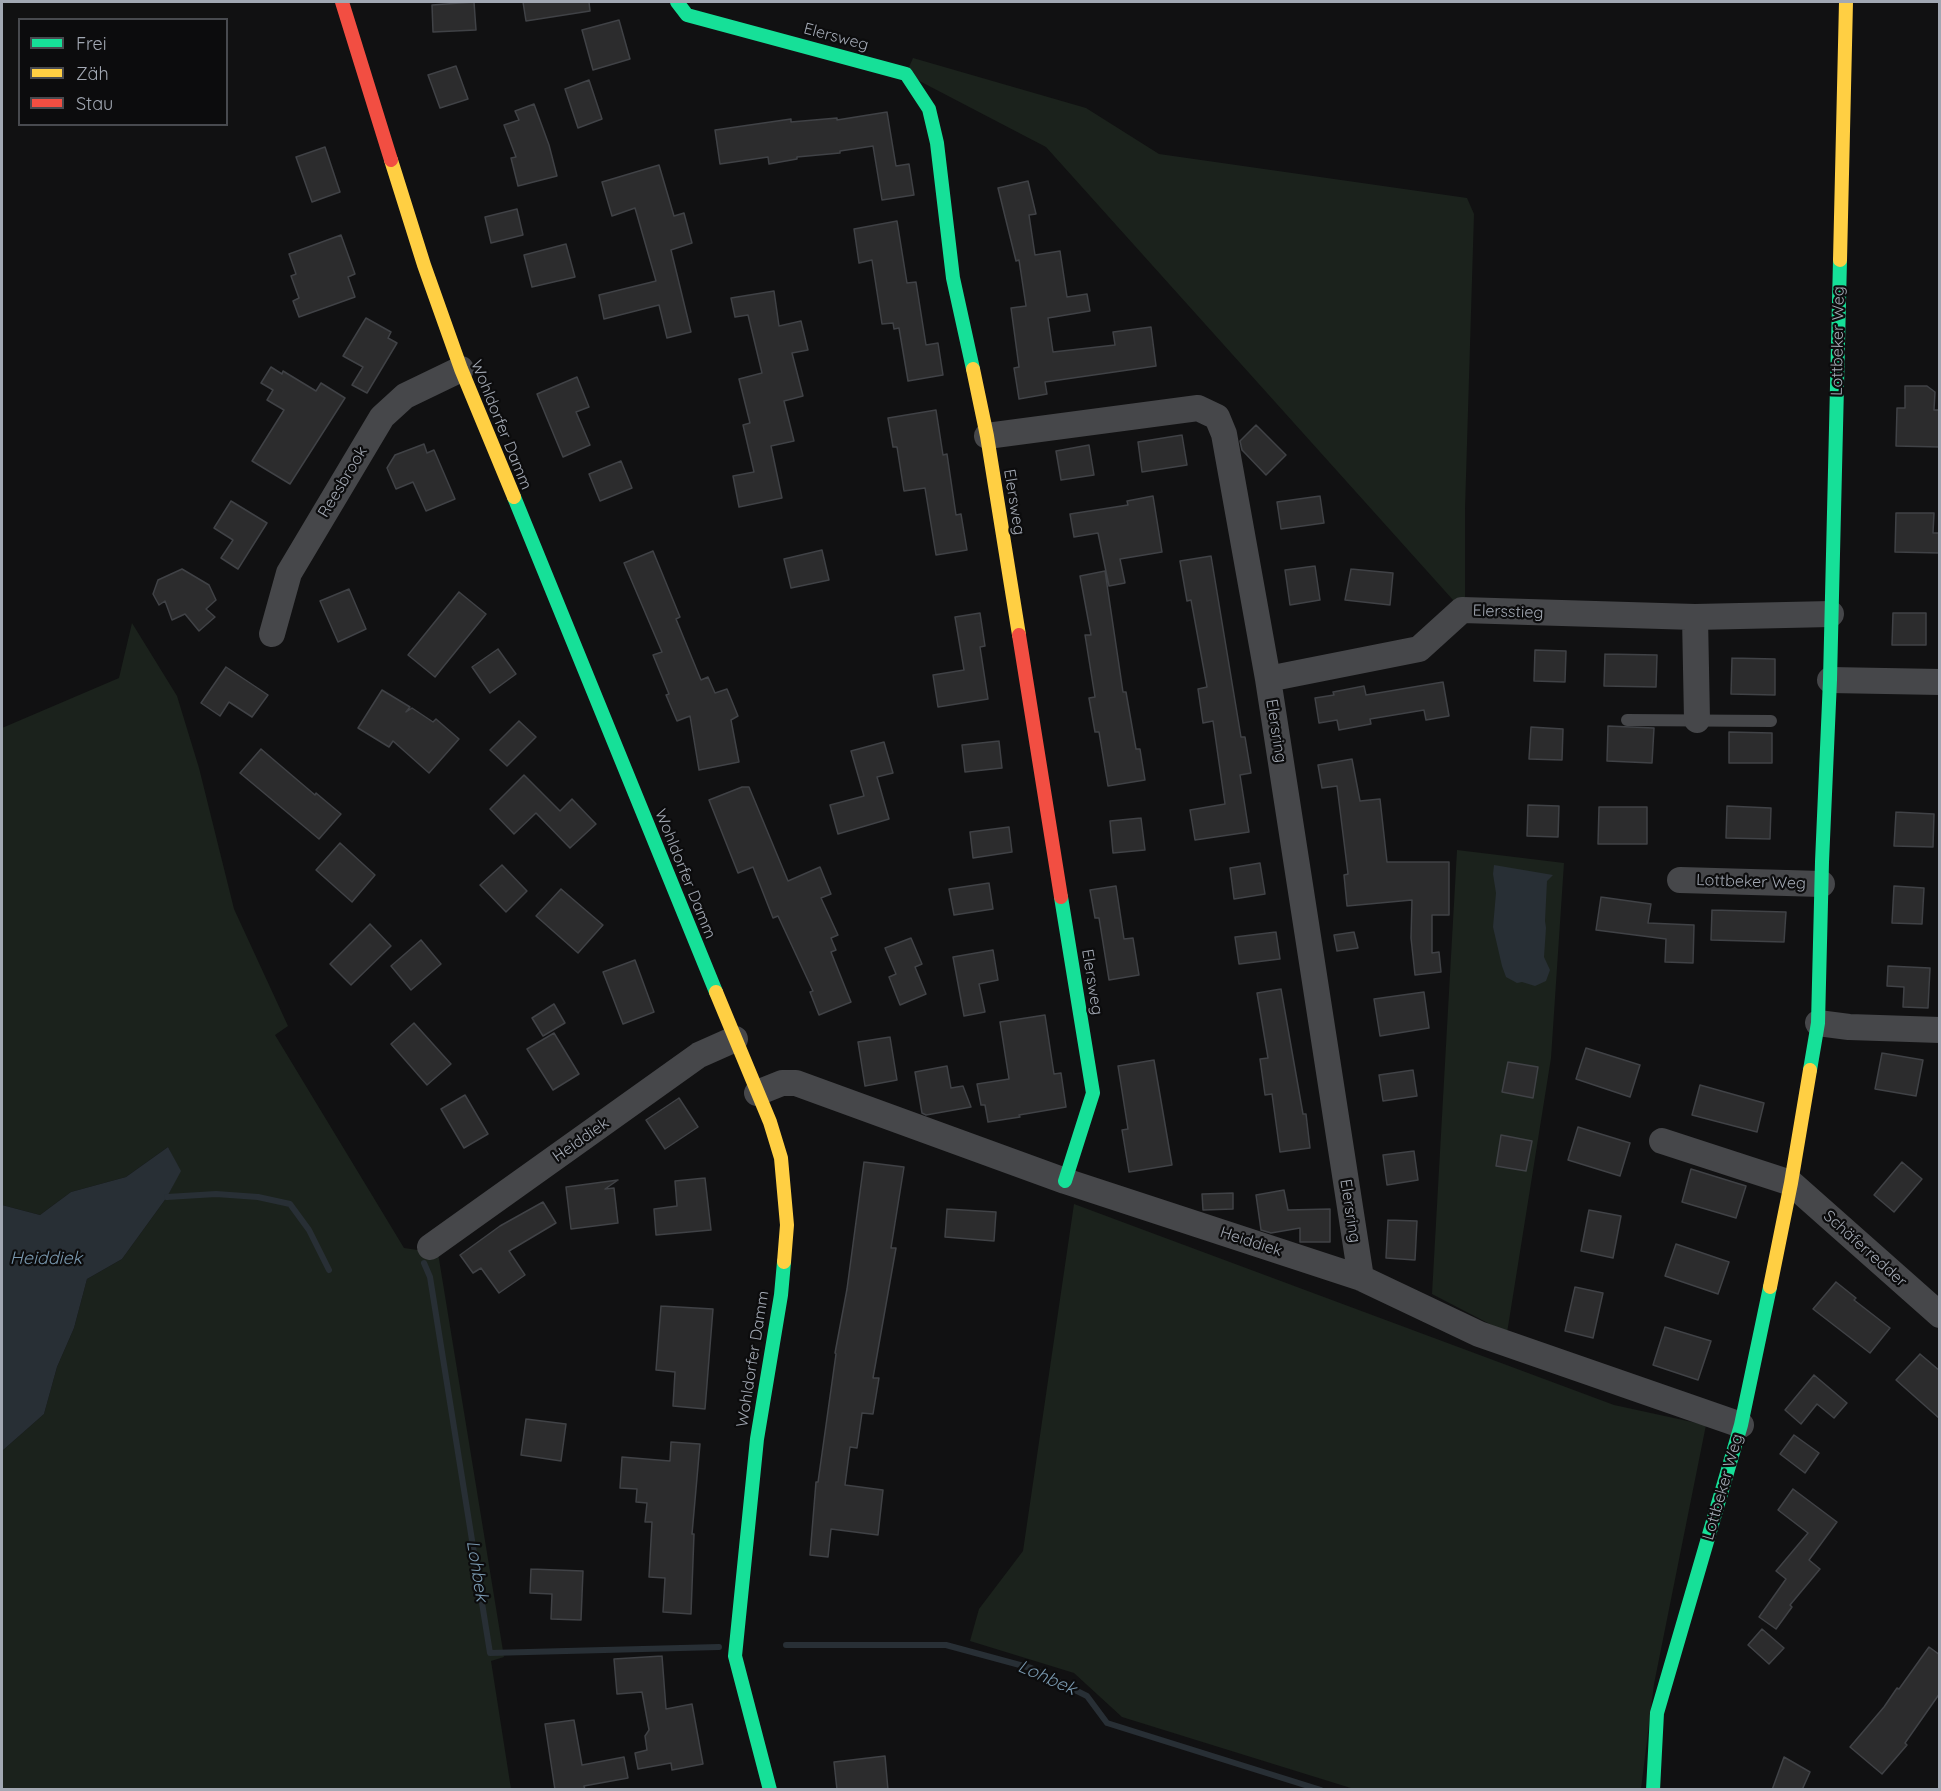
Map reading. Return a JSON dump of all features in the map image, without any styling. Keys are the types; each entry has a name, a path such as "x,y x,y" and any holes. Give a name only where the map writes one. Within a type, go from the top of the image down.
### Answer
{"street":[{"name":"Wohldorfer Damm","path":"342,2 424,265 460,369 770,1122 781,1158 787,1225 781,1295 755,1452 735,1656 771,1790"},
{"name":"Elersweg","path":"677,2 687,15 906,74 929,109 937,143 953,278 987,435 1093,1093 1065,1181"},
{"name":"Lottbeker Weg","path":"1653,1790 1657,1713 1741,1425 1791,1183 1818,1023 1830,680 1846,2"},
{"name":"Reesbrook","path":"272,633 289,573 382,417 405,396 460,369"},
{"name":"Elersring","path":"987,435 1198,408 1217,417 1224,434 1268,679 1361,1278"},
{"name":"Elersstieg","path":"1268,679 1419,649 1462,610 1695,617 1831,614"},
{"path":"1695,617 1697,720"},
{"path":"1830,680 1940,681"},
{"name":"Lottbeker Weg","path":"1680,880 1822,884"},
{"path":"1818,1023 1849,1027 1940,1030"},
{"name":"Heiddiek","path":"430,1247 699,1055 735,1039"},
{"name":"Heiddiek","path":"757,1093 782,1083 796,1083 1065,1181 1361,1278 1479,1334 1741,1425"},
{"path":"1662,1141 1791,1183"},
{"name":"Schäferredder","path":"1791,1183 1940,1315"}],"lane":[{"path":"1627,720 1771,721"}],"shaded area":[{"path":"913,58 1086,108 1159,154 1467,198 1474,214 1465,509 1465,596 1469,611 1462,610 1046,147 906,74"},
{"path":"132,623 177,696 199,768 234,909 288,1026 275,1035 404,1248 438,1253 504,1657 491,1661 511,1789 2,1789 2,1451 44,1414 57,1367 74,1328 87,1279 122,1259 167,1197 180,1171 168,1147 126,1177 71,1192 40,1215 2,1205 2,728 119,678"},
{"path":"1457,850 1564,863 1551,1058 1507,1333 1432,1294"},
{"path":"1074,1204 1614,1405 1706,1425 1654,1684 1641,1789 1354,1789 1122,1717 1074,1673 970,1641 979,1609 1023,1551"}],"water":[{"path":"1494,865 1553,875 1547,881 1545,921 1544,957 1550,970 1546,981 1535,986 1522,982 1517,983 1506,977 1502,966 1493,927 1496,893"},
{"name":"Heiddiek","path":"168,1147 181,1171 167,1197 122,1259 87,1279 74,1328 57,1367 44,1414 2,1451 2,1205 40,1215 71,1192 126,1177"}],"building":[{"path":"474,2 476,30 433,32 432,5"},
{"path":"523,2 589,2 590,11 526,21"},
{"path":"619,20 630,59 593,70 582,30"},
{"path":"456,66 468,99 440,108 428,75"},
{"path":"589,80 602,119 578,128 565,89"},
{"path":"534,104 549,145 557,176 518,186 511,158 516,157 504,125 519,120 515,111"},
{"path":"887,112 896,166 909,164 914,195 882,200 873,146 840,151 840,153 797,157 797,159 769,164 768,157 720,164 715,130 791,119 791,122 837,118 837,120"},
{"path":"325,147 340,192 312,202 296,157"},
{"path":"659,165 674,216 684,213 692,243 671,250 691,332 667,338 659,305 604,319 599,295 656,281 635,208 612,216 602,182"},
{"path":"1028,181 1036,214 1029,215 1035,255 1060,251 1067,297 1087,294 1090,311 1048,318 1053,352 1115,345 1113,332 1151,327 1156,366 1045,382 1047,394 1019,399 1014,368 1019,367 1011,308 1026,306 1019,260 1016,261 998,188"},
{"path":"517,209 523,235 491,243 485,217"},
{"path":"897,221 907,283 916,282 926,345 938,343 943,375 908,381 899,328 894,329 893,323 882,324 872,260 859,263 854,229"},
{"path":"341,235 355,274 348,277 355,297 299,317 293,301 299,298 291,276 296,274 289,254"},
{"path":"566,244 575,277 532,287 524,255"},
{"path":"774,291 779,326 801,321 808,350 792,353 803,396 784,401 794,441 771,446 782,498 739,507 733,476 754,472 743,425 750,423 739,379 762,373 748,315 735,317 731,298"},
{"path":"366,318 391,332 388,338 397,343 367,393 352,385 363,367 343,356"},
{"path":"271,367 282,374 283,371 316,391 321,383 345,398 290,484 252,461 284,410 267,400 273,390 261,383"},
{"path":"577,377 589,407 576,412 590,445 563,457 537,394"},
{"path":"1905,386 1927,386 1935,392 1934,410 1940,410 1940,447 1896,446 1897,408 1905,408"},
{"path":"936,410 943,455 947,454 956,515 961,514 967,550 936,555 925,488 904,491 897,447 893,447 888,418"},
{"path":"1256,425 1286,455 1266,475 1242,450 1240,441"},
{"path":"1182,435 1187,465 1142,472 1138,442"},
{"path":"424,444 427,453 434,450 455,499 426,511 413,482 396,489 387,468 395,455"},
{"path":"1089,445 1094,475 1061,480 1056,451"},
{"path":"621,461 632,488 600,501 589,474"},
{"path":"1153,496 1162,552 1120,559 1125,583 1109,586 1098,533 1074,537 1070,514 1128,505 1127,501"},
{"path":"1320,496 1324,523 1281,529 1277,502"},
{"path":"231,501 267,523 238,569 221,558 233,540 214,528"},
{"path":"1896,513 1934,513 1933,533 1940,533 1940,553 1895,552"},
{"path":"822,550 829,580 791,588 784,559"},
{"path":"653,551 680,617 676,619 701,680 708,677 715,693 727,689 738,716 731,720 739,762 699,770 690,716 677,721 666,695 669,694 653,655 662,652 624,563"},
{"path":"1211,556 1241,737 1245,737 1251,773 1240,775 1249,832 1195,840 1190,810 1225,804 1213,721 1203,723 1198,689 1207,687 1191,600 1187,601 1180,561"},
{"path":"1315,566 1320,600 1290,605 1285,570"},
{"path":"182,569 209,585 216,600 206,609 215,617 199,631 185,614 172,620 165,601 159,605 153,594 158,580"},
{"path":"1351,569 1393,573 1390,605 1345,600"},
{"path":"1105,571 1123,692 1126,692 1136,749 1140,749 1145,780 1108,786 1099,732 1095,732 1089,698 1095,697 1085,635 1091,635 1080,576"},
{"path":"349,589 366,629 338,642 320,601"},
{"path":"459,592 486,614 435,677 408,655"},
{"path":"980,613 985,646 980,647 988,699 938,707 933,675 964,670 955,617"},
{"path":"1893,613 1926,613 1926,645 1892,645"},
{"path":"498,649 516,674 490,693 472,667"},
{"path":"1535,650 1566,651 1565,682 1534,681"},
{"path":"1605,654 1657,655 1656,687 1604,686"},
{"path":"1732,658 1775,659 1775,695 1731,694"},
{"path":"226,667 268,695 252,717 229,702 220,716 201,703"},
{"path":"1443,682 1449,716 1426,720 1424,710 1370,719 1371,724 1339,730 1337,720 1319,723 1315,698 1334,695 1333,692 1364,686 1366,695"},
{"path":"382,690 410,707 406,712 412,708 433,722 436,719 459,739 429,773 393,741 389,747 358,728"},
{"path":"519,721 536,737 507,766 490,750"},
{"path":"1608,726 1654,728 1652,763 1607,761"},
{"path":"1531,727 1563,729 1562,760 1529,759"},
{"path":"1729,732 1772,733 1772,763 1729,763"},
{"path":"999,741 1002,768 965,772 962,745"},
{"path":"884,742 893,773 877,777 889,819 838,834 830,805 864,796 851,751"},
{"path":"261,749 341,814 319,839 240,773"},
{"path":"1352,759 1360,801 1380,799 1387,862 1449,862 1449,915 1432,915 1432,953 1439,952 1441,972 1415,975 1411,938 1412,900 1347,906 1344,875 1348,874 1337,786 1322,788 1318,765"},
{"path":"524,775 560,811 572,799 596,824 570,848 536,813 514,834 490,809"},
{"path":"742,787 749,787 788,881 820,867 831,894 821,898 838,935 831,938 836,950 831,952 851,1002 819,1015 810,992 813,991 778,916 773,918 753,867 738,873 709,800"},
{"path":"1528,805 1559,806 1558,837 1527,836"},
{"path":"1727,806 1771,808 1770,839 1726,838"},
{"path":"1599,807 1647,807 1647,844 1598,844"},
{"path":"1896,812 1934,814 1933,847 1894,846"},
{"path":"1141,818 1145,850 1113,853 1110,821"},
{"path":"1009,827 1012,852 973,858 970,832"},
{"path":"340,843 375,875 352,902 316,870"},
{"path":"1260,863 1265,894 1234,899 1230,868"},
{"path":"502,865 527,891 506,912 480,885"},
{"path":"989,883 993,909 954,915 949,889"},
{"path":"1116,886 1124,939 1133,938 1139,975 1109,980 1099,918 1095,918 1090,890"},
{"path":"1894,886 1924,888 1922,924 1892,923"},
{"path":"561,889 603,925 578,953 536,916"},
{"path":"1601,897 1651,904 1648,923 1694,925 1693,963 1665,962 1666,939 1596,930"},
{"path":"1712,910 1786,912 1784,942 1711,940"},
{"path":"370,924 391,946 351,985 330,964"},
{"path":"1276,932 1280,959 1239,964 1235,937"},
{"path":"1354,932 1358,948 1337,951 1334,935"},
{"path":"911,938 922,964 915,967 926,994 900,1005 889,977 896,974 885,948"},
{"path":"421,940 441,964 411,990 391,966"},
{"path":"993,950 998,980 979,984 985,1012 964,1016 953,957"},
{"path":"635,960 654,1012 623,1024 603,972"},
{"path":"1888,966 1930,968 1928,1008 1903,1007 1904,987 1887,986"},
{"path":"1281,989 1303,1114 1306,1114 1310,1148 1280,1152 1272,1094 1265,1095 1260,1059 1268,1058 1257,993"},
{"path":"1424,992 1429,1028 1380,1036 1374,999"},
{"path":"554,1004 565,1023 543,1036 532,1018"},
{"path":"1045,1015 1054,1074 1061,1073 1066,1107 988,1122 985,1105 981,1105 977,1084 1009,1079 1000,1022"},
{"path":"414,1023 451,1064 427,1085 391,1044"},
{"path":"554,1033 579,1074 553,1090 527,1049"},
{"path":"890,1037 897,1080 865,1086 858,1042"},
{"path":"1586,1048 1640,1065 1630,1097 1576,1079"},
{"path":"1882,1053 1923,1060 1916,1096 1875,1089"},
{"path":"1154,1060 1172,1165 1129,1172 1122,1130 1128,1129 1118,1066"},
{"path":"1508,1062 1538,1067 1533,1098 1502,1092"},
{"path":"947,1066 951,1088 963,1086 971,1107 926,1115 922,1113 915,1072"},
{"path":"1413,1070 1417,1096 1383,1101 1379,1075"},
{"path":"1700,1085 1764,1103 1757,1132 1692,1115"},
{"path":"465,1095 488,1134 464,1148 441,1109"},
{"path":"679,1098 698,1127 665,1149 646,1120"},
{"path":"1578,1127 1630,1143 1620,1176 1568,1160"},
{"path":"1501,1135 1532,1141 1526,1171 1496,1166"},
{"path":"1414,1151 1418,1180 1387,1185 1383,1155"},
{"path":"864,1162 904,1167 891,1248 896,1248 873,1378 879,1378 873,1414 862,1413 857,1448 850,1447 845,1485 883,1490 878,1535 831,1529 828,1557 810,1555 816,1482 818,1482 835,1353 847,1289"},
{"path":"1902,1162 1922,1179 1894,1212 1874,1195"},
{"path":"1691,1169 1746,1186 1736,1218 1682,1202"},
{"path":"705,1178 711,1230 656,1235 654,1209 677,1206 675,1181"},
{"path":"618,1180 605,1189 614,1188 618,1223 571,1229 566,1187"},
{"path":"1284,1190 1288,1210 1330,1209 1330,1242 1300,1242 1300,1228 1271,1233 1261,1230 1256,1195"},
{"path":"1233,1193 1233,1209 1203,1210 1202,1194"},
{"path":"543,1202 556,1223 509,1251 525,1275 499,1293 481,1268 473,1273 460,1255 500,1226"},
{"path":"947,1209 996,1212 994,1241 945,1237"},
{"path":"1589,1210 1621,1216 1613,1258 1581,1251"},
{"path":"1388,1220 1417,1221 1415,1260 1386,1258"},
{"path":"1676,1244 1729,1262 1718,1294 1665,1276"},
{"path":"1836,1282 1856,1298 1854,1300 1890,1328 1870,1353 1813,1309"},
{"path":"1575,1287 1603,1293 1593,1338 1565,1331"},
{"path":"661,1306 713,1309 705,1409 673,1406 675,1372 656,1370"},
{"path":"1665,1327 1711,1341 1698,1380 1653,1365"},
{"path":"1920,1354 1940,1371 1940,1419 1896,1380"},
{"path":"1814,1375 1847,1403 1834,1418 1817,1404 1801,1424 1785,1410"},
{"path":"526,1419 566,1424 561,1461 521,1455"},
{"path":"1794,1435 1819,1453 1805,1473 1780,1454"},
{"path":"671,1442 700,1444 692,1534 694,1534 691,1614 663,1612 665,1578 649,1577 652,1522 645,1522 647,1503 636,1502 637,1489 620,1488 622,1457 670,1461"},
{"path":"1793,1489 1837,1522 1809,1560 1820,1569 1790,1605 1792,1607 1776,1629 1759,1617 1786,1579 1776,1571 1808,1533 1778,1510"},
{"path":"531,1569 583,1571 581,1620 551,1619 552,1594 530,1593"},
{"path":"1762,1629 1784,1648 1769,1664 1748,1645"},
{"path":"1929,1647 1940,1655 1940,1693 1905,1743 1907,1745 1882,1774 1850,1747 1897,1688 1899,1689"},
{"path":"662,1656 666,1709 692,1704 703,1764 672,1770 671,1763 638,1769 635,1753 647,1750 645,1736 649,1730 642,1692 617,1694 614,1659"},
{"path":"574,1720 582,1765 624,1757 628,1778 584,1786 585,1790 555,1790 545,1724"},
{"path":"885,1756 888,1790 837,1790 834,1762"},
{"path":"1784,1757 1810,1772 1802,1790 1772,1790"}],"waterway":[{"name":"Lohbek","path":"167,1197 216,1194 258,1197 290,1204 309,1230 329,1270"},
{"name":"Lohbek","path":"424,1263 430,1277 490,1653 719,1647"},
{"name":"Lohbek","path":"786,1645 946,1645 1031,1668 1087,1696 1107,1723 1321,1790"}],"traffic: fast":[{"path":"677,2 687,15 906,74 929,109 937,143 953,278 973,369"},
{"path":"1810,1070 1818,1023 1830,680 1840,260"},
{"path":"514,497 716,992"},
{"path":"1061,897 1093,1093 1065,1181"},
{"path":"770,1790 735,1656 757,1439 781,1295 784,1262"},
{"path":"1653,1790 1657,1713 1741,1425 1770,1287"}],"traffic: slow":[{"path":"1840,260 1846,2"},
{"path":"391,160 424,265 461,369 514,497"},
{"path":"973,369 987,436 1019,635"},
{"path":"716,992 770,1122 781,1158 787,1225 784,1262"},
{"path":"1770,1287 1810,1070"}],"traffic: jam":[{"path":"342,2 391,160"},
{"path":"1019,635 1061,897"}]}
